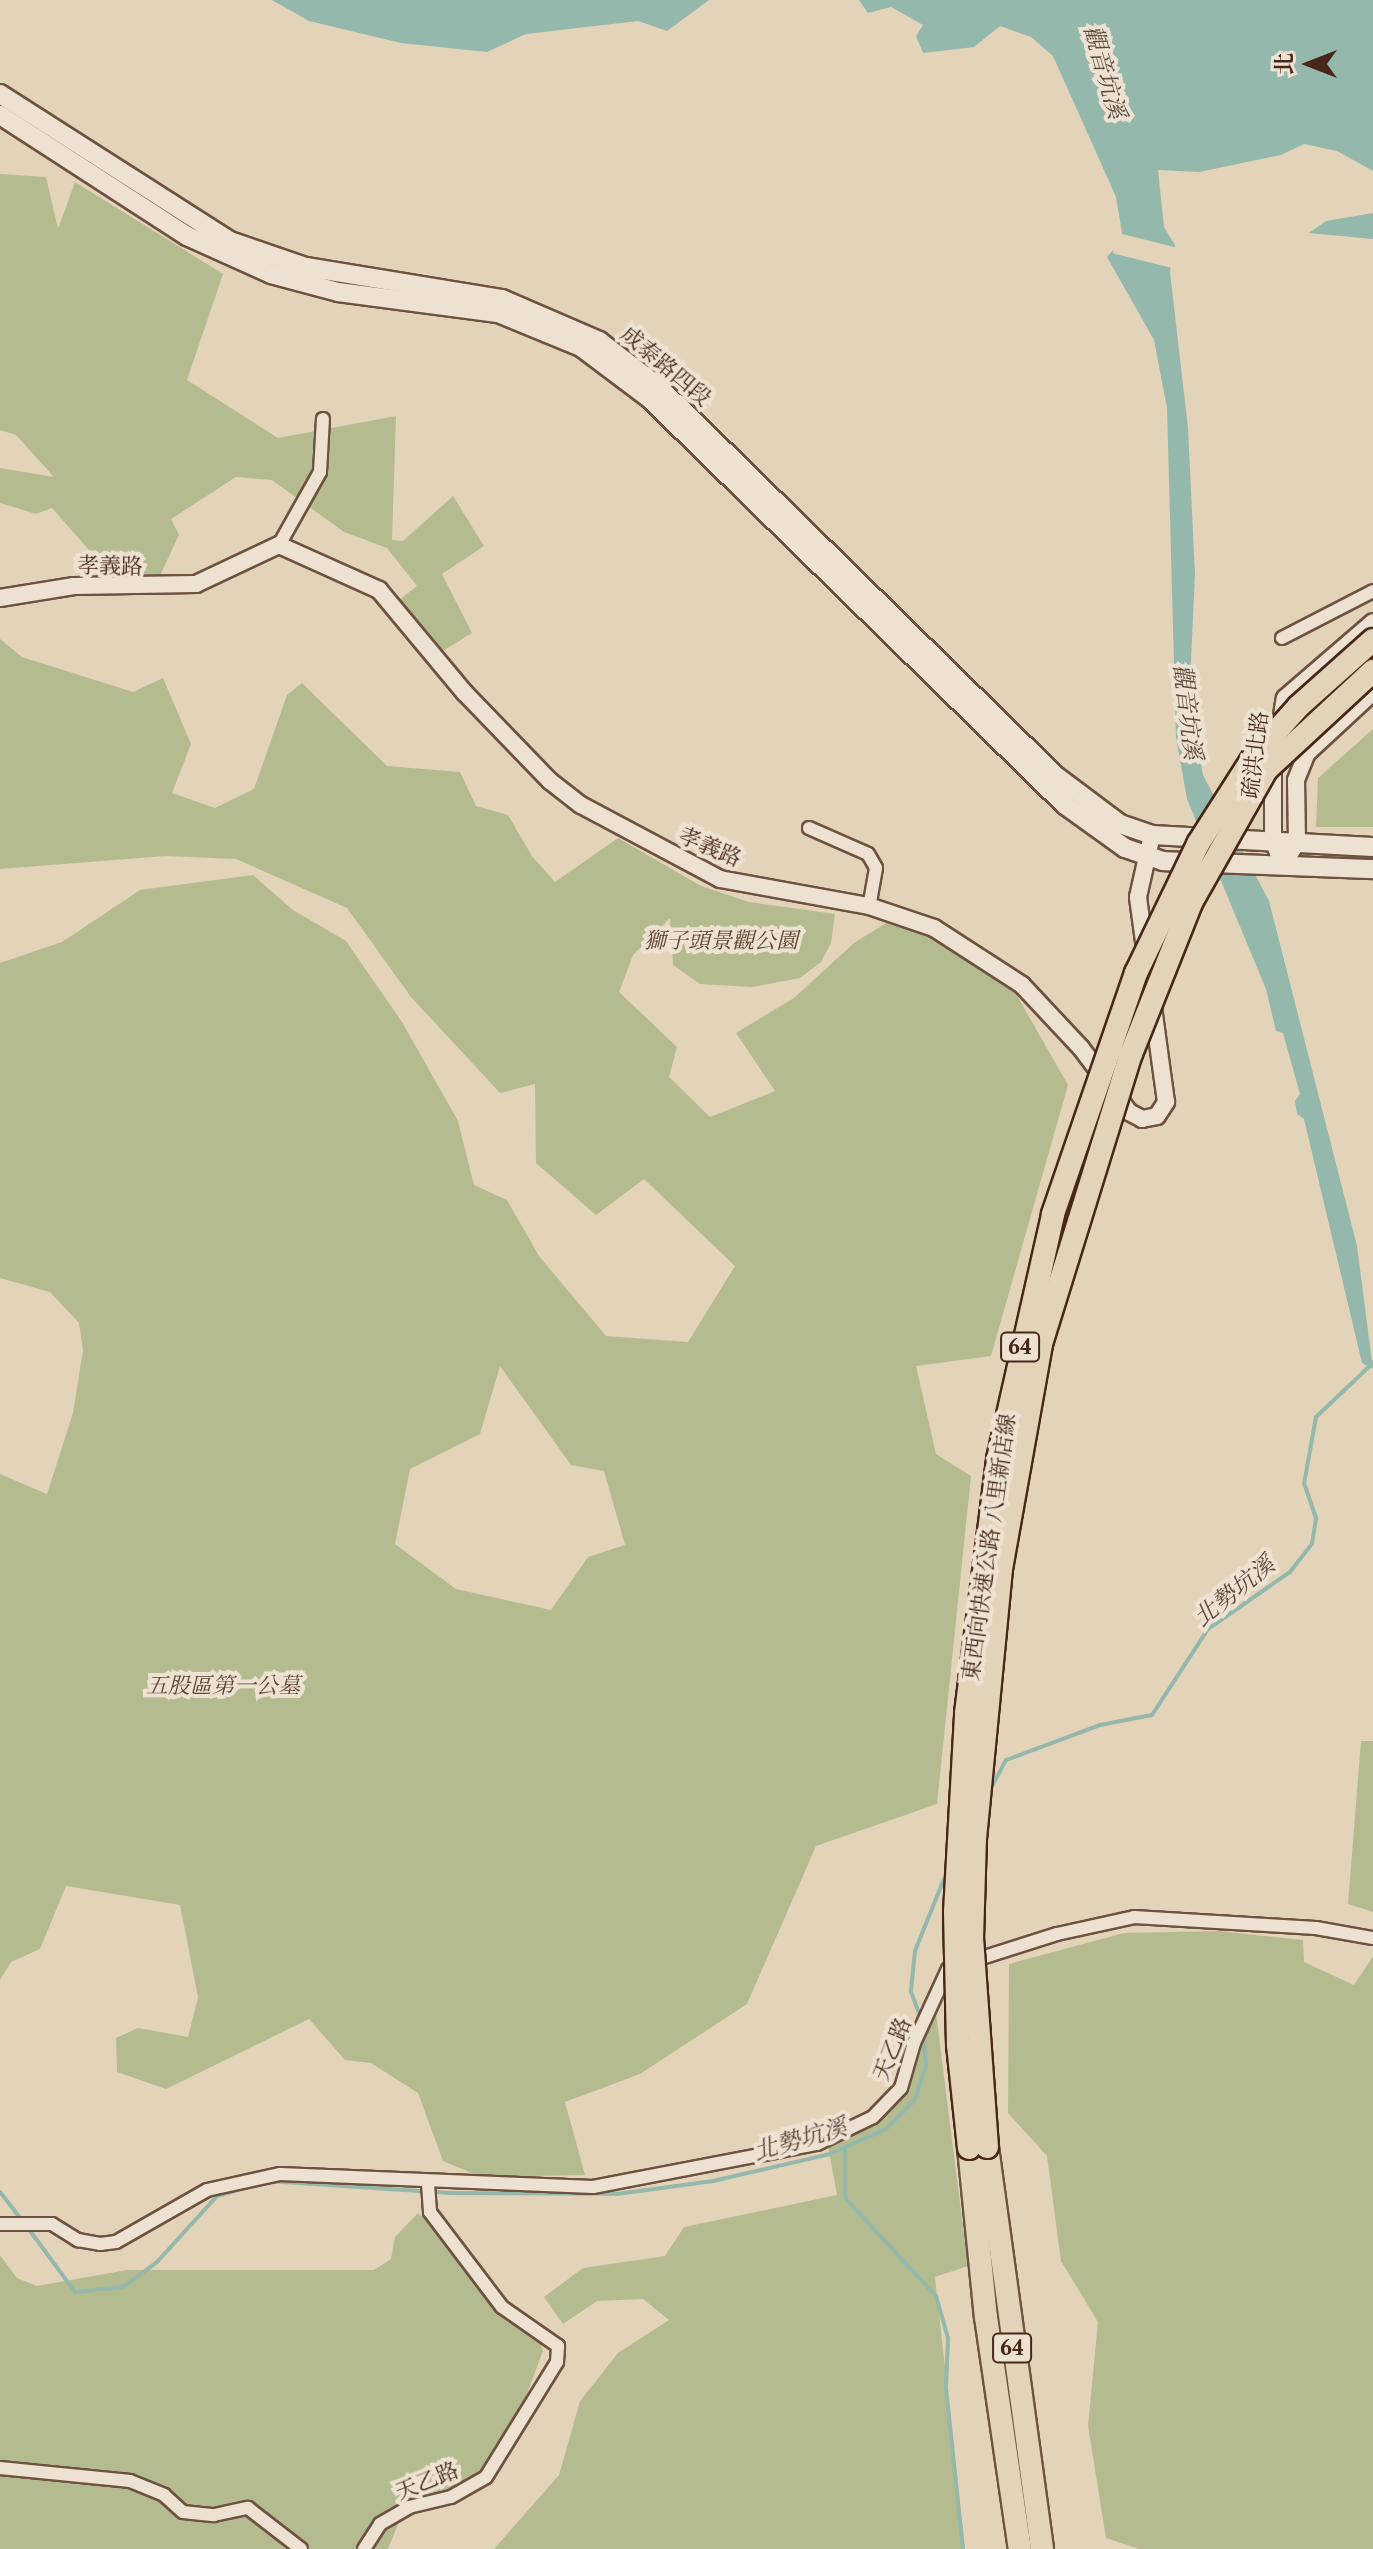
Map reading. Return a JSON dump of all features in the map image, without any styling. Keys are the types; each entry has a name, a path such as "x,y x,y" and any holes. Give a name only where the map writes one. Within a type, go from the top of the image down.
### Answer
{"highway":[{"name":"東西向快速公路 八里新店線","path":"1042,2549 978,2148 958,2045 955,1926 966,1713 998,1459 1053,1214 1136,973 1198,844 1254,756 1299,706 1373,640"},
{"name":"東西向快速公路 八里新店線","path":"1020,2549 986,2317 972,1939 975,1839 1001,1569 1041,1344 1131,1054 1192,901 1266,770 1373,671"}],"main road":[{"name":"成泰路四段","path":"0,94 197,222 242,246 306,267 502,299 599,341 660,388 1056,776 1120,824 1152,835 1373,847"},
{"name":"成泰路四段","path":"0,115 187,236 271,274 338,292 485,310 581,347 650,399 1065,805 1144,856"},
{"path":"1144,856 1191,862 1373,869"}],"street":[{"path":"279,545 320,472 323,419"},
{"name":"孝義路","path":"0,598 74,586 196,584 279,545 379,590 464,692 550,781 581,805 720,879 910,916 1022,985 1081,1048 1129,1112 1142,1119 1157,1116 1166,1102 1138,897 1144,856 1152,835"},
{"path":"1282,638 1373,591"},
{"name":"疏洪北路","path":"1283,866 1264,840 1270,783 1285,698 1373,622"},
{"name":"疏洪北路","path":"1297,842 1296,780 1307,753 1373,692"},
{"path":"809,828 868,854 876,868 869,906"},
{"path":"1283,866 1297,842"},
{"name":"天乙路","path":"0,2224 52,2224 78,2240 100,2244 116,2242 207,2190 250,2179 300,2174 428,2182 606,2185 844,2134 873,2117 901,2088 914,2043 948,1969 1117,1918 1148,1917 1316,1928 1373,1938"},
{"name":"天乙路","path":"364,2549 380,2524 409,2507 451,2497 486,2477 557,2362 558,2346 502,2307 430,2212 428,2182"},
{"path":"0,2468 130,2481 164,2495 183,2512 214,2515 248,2508 301,2549"}],"green space":[{"path":"0,174 46,177 58,229 75,182 223,274 187,380 278,438 396,416 392,540 403,541 453,496 484,546 442,574 472,633 443,651 399,600 417,586 387,548 344,532 272,480 236,477 171,519 179,535 156,584 111,575 52,508 36,514 0,503 0,468 54,477 16,435 0,430"},
{"path":"0,639 22,657 133,692 163,678 191,744 172,793 215,808 254,789 287,695 302,683 387,766 460,772 476,806 508,815 532,856 555,882 618,838 701,886 749,902 835,914 831,943 821,962 800,978 752,987 700,984 673,965 670,918 633,955 619,992 677,1047 669,1077 710,1117 775,1091 736,1033 794,998 854,943 886,923 922,930 1015,992 1068,1085 991,1356 916,1366 936,1454 971,1476 937,1804 816,1846 747,2004 640,2074 565,2102 585,2175 481,2177 443,2161 418,2093 371,2063 345,2060 309,2019 166,2089 117,2072 116,2038 138,2028 188,2037 198,1997 180,1905 66,1886 40,1949 11,1962 0,1980 0,1474 47,1494 73,1413 83,1350 79,1323 50,1292 0,1278 0,963 62,942 140,890 253,875 293,910 346,941 402,1022 458,1121 474,1185 507,1200 539,1256 606,1336 688,1342 735,1266 644,1179 596,1215 536,1163 535,1084 500,1093 411,997 347,908 236,859 165,856 0,869","holes":["500,1366 571,1465 604,1471 625,1545 588,1557 551,1610 456,1589 395,1544 410,1469 480,1434"]},
{"path":"1373,729 1373,827 1316,827 1318,778"},
{"path":"1361,1741 1373,1741 1373,1912 1348,1904"},
{"path":"1218,1931 1303,1940 1304,1962 1354,1985 1373,1956 1373,2549 1139,2549 1106,2538 1088,2426 1098,2322 1061,2261 1047,2156 1008,2113 1009,1964 1124,1933"},
{"path":"922,2013 936,2013 968,2266 935,2277 965,2549 494,2549 559,2475 580,2401 618,2353 669,2320 643,2299 597,2301 563,2324 544,2297 583,2268 665,2256 684,2227 837,2195 828,2146 894,2104 908,2082 912,2032"},
{"path":"418,2213 445,2233 478,2285 534,2321 543,2351 508,2444 469,2484 404,2509 388,2549 0,2549 0,2255 17,2278 37,2286 127,2270 374,2270 391,2259 395,2237"}],"water":[{"path":"272,0 709,0 667,31 638,21 526,34 487,52 401,43 309,21"},
{"name":"觀音坑溪","path":"859,0 1373,0 1373,171 1337,151 1304,144 1281,155 1199,172 1158,170 1164,227 1175,245 1170,272 1188,428 1195,574 1189,704 1203,775 1269,901 1357,1246 1373,1369 1362,1363 1304,1119 1297,1114 1295,1101 1300,1094 1283,1033 1276,1031 1266,989 1187,799 1176,737 1167,408 1154,340 1107,257 1123,239 1116,197 1053,56 1031,37 1000,26 974,47 923,53 916,36 923,25 891,7 868,13"},
{"path":"1373,213 1373,239 1309,233 1326,221"}],"pier":[{"path":"1118,233 1179,248 1174,269 1113,253"}],"waterway":[{"name":"北勢坑溪","path":"990,1790 1006,1760 1100,1725 1152,1715 1208,1629 1290,1572 1312,1544 1316,1518 1304,1484 1316,1417 1373,1363"},
{"name":"北勢坑溪","path":"921,2019 911,1991 915,1951 948,1869"},
{"name":"北勢坑溪","path":"268,2181 450,2193 617,2194 713,2181 830,2154 886,2129 914,2101 926,2066 923,2028"},
{"path":"845,2150 845,2198 936,2296 948,2338 946,2388 963,2549"},
{"name":"北勢坑溪","path":"28,2228 75,2292 123,2287 157,2262 217,2196 252,2186"},
{"name":"北勢坑溪","path":"0,2192 23,2221"}],"park label":[{"name":"獅子頭景觀公園","path":"721,941"},
{"name":"五股區第一公墓","path":"223,1686"}]}
